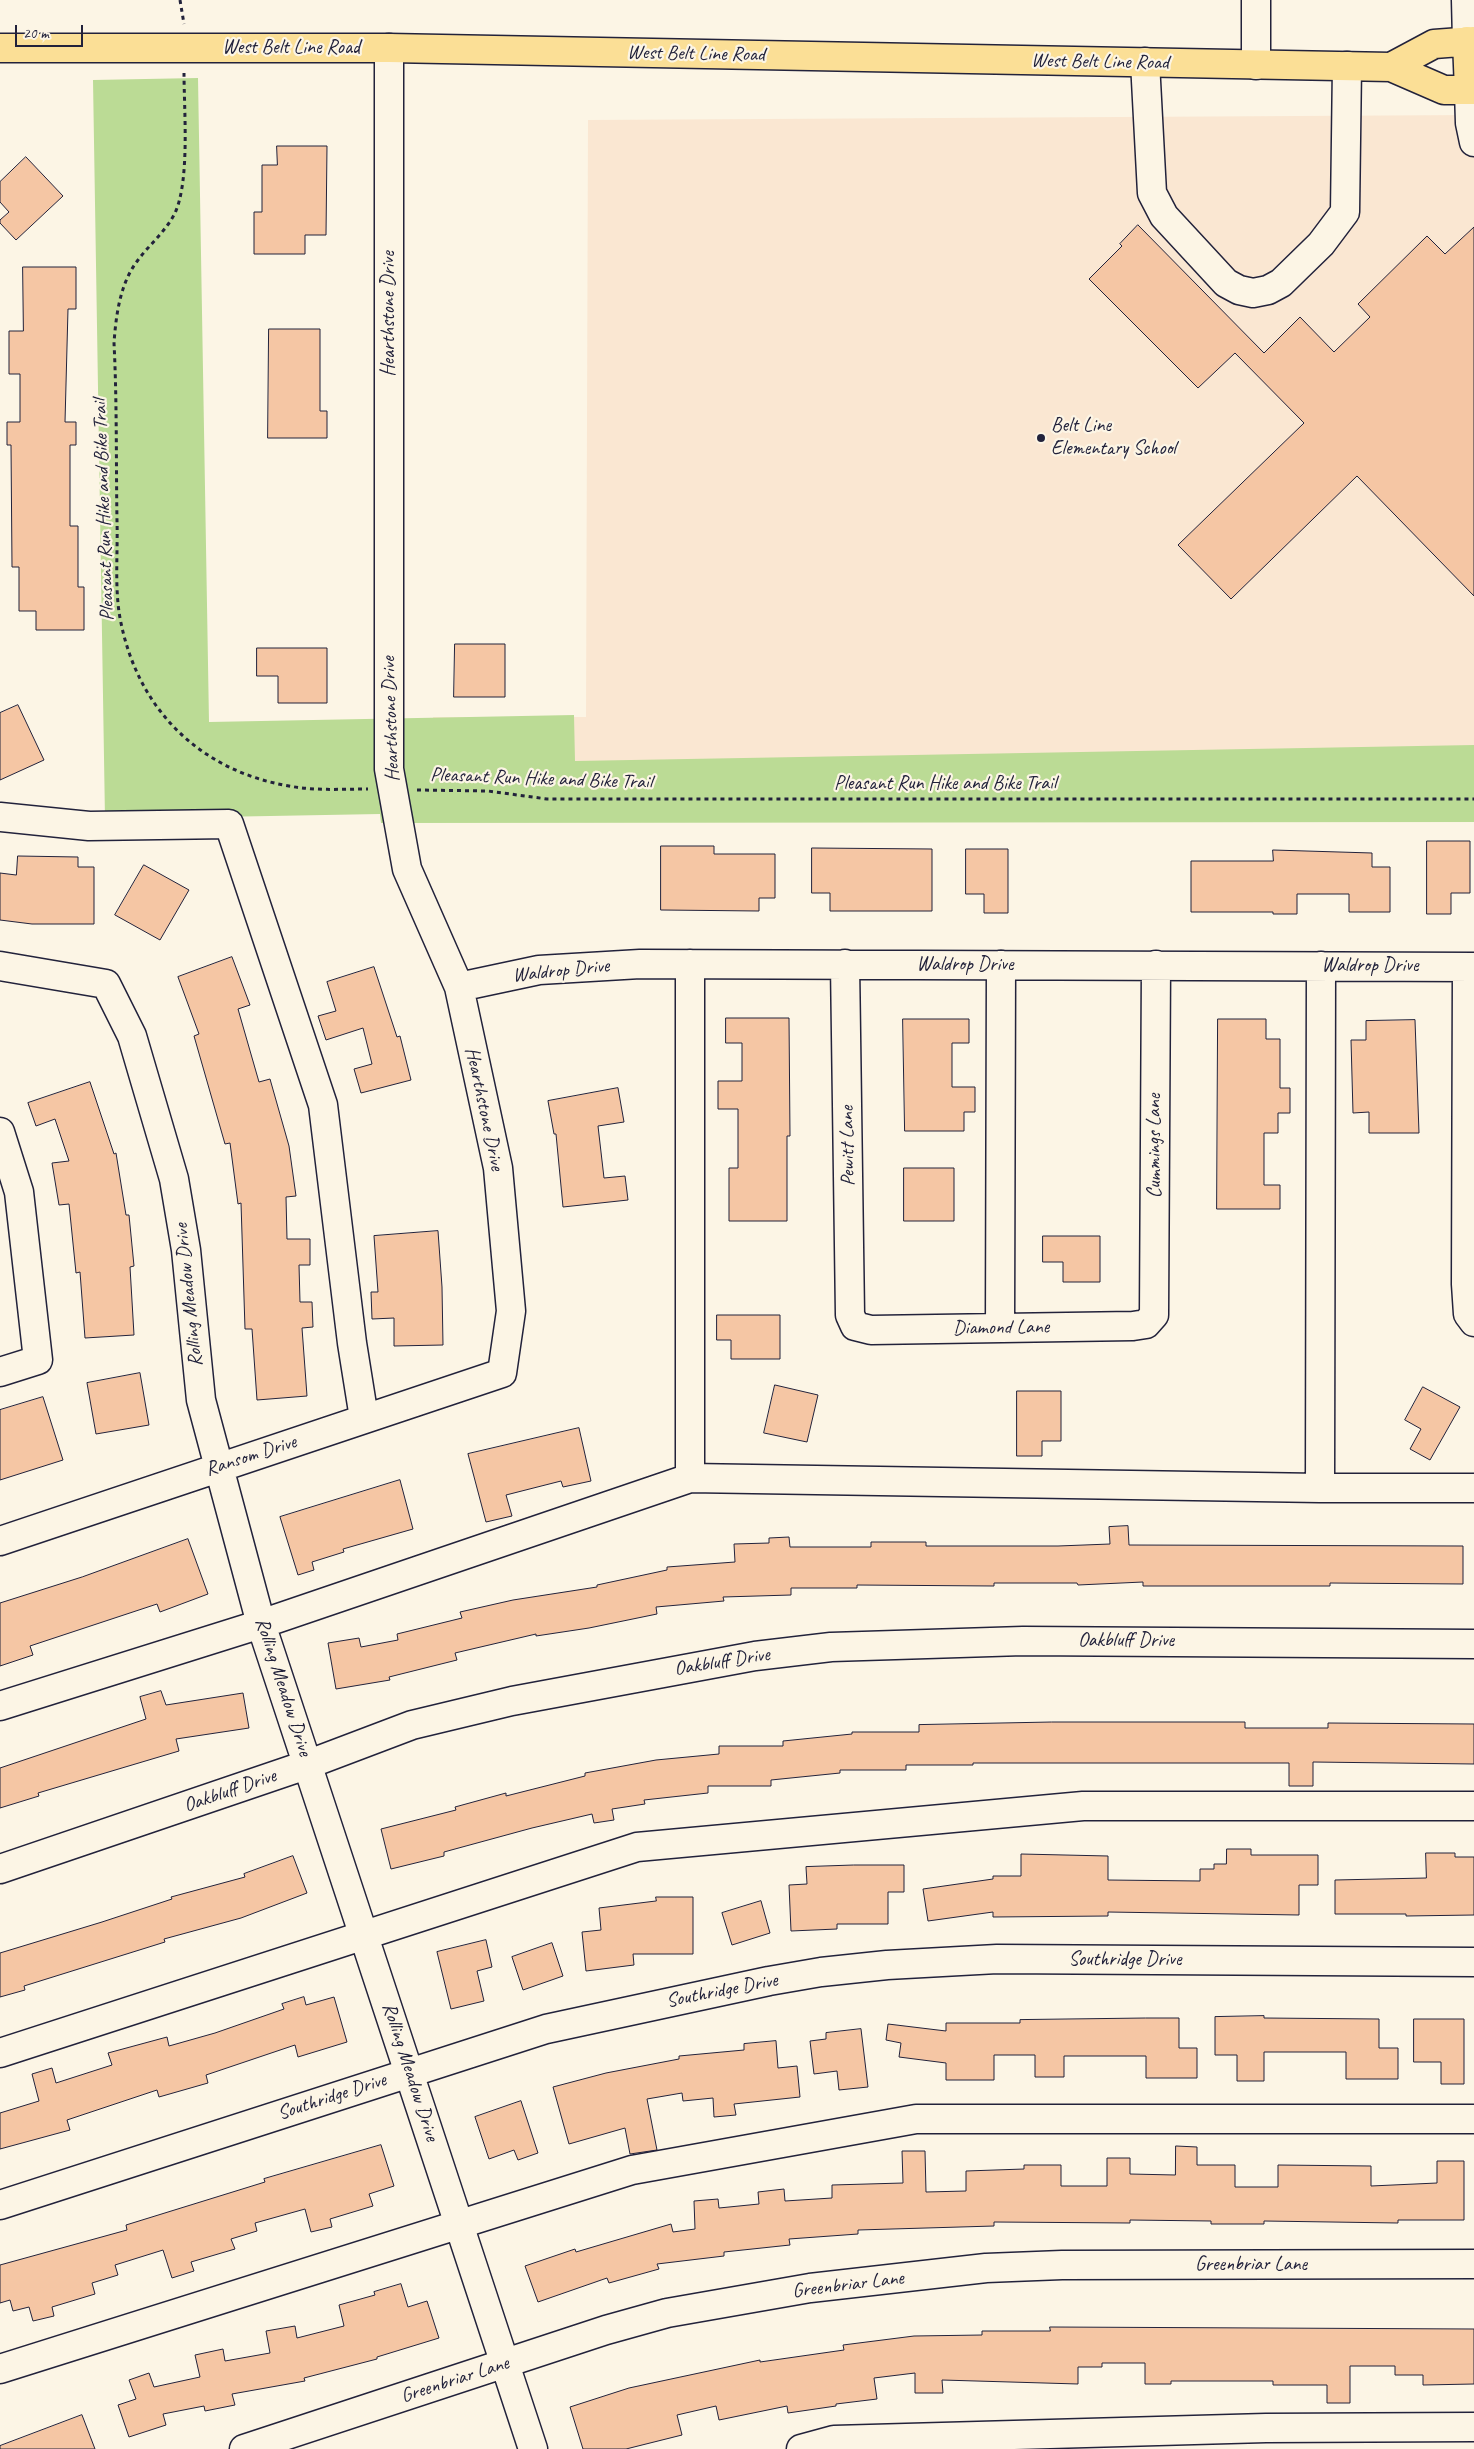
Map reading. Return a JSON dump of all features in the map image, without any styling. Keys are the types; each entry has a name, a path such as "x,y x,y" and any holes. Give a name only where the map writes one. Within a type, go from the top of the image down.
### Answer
{"main road":[{"name":"West Belt Line Road","path":"1391,67 1434,44 1470,41"},
{"path":"1470,41 1471,90"},
{"name":"West Belt Line Road","path":"0,48 389,48 1391,67 1444,90 1471,90"}],"street":[{"path":"1256,0 1256,64"},
{"path":"1466,0 1470,41"},
{"name":"Hearthstone Drive","path":"389,48 389,769 407,869 459,987 498,1168 511,1311 502,1373"},
{"path":"1145,62 1152,193 1164,216 1226,283 1239,290 1253,293 1268,290 1281,283 1321,244 1345,212 1347,66"},
{"path":"1471,90 1470,123 1474,142"},
{"path":"0,817 89,826 229,824 323,1105 352,1343 364,1418"},
{"name":"Waldrop Drive","path":"459,987 539,970 640,964 1470,966"},
{"path":"690,964 690,1478"},
{"name":"Pewitt Lane","path":"845,964 850,1315 855,1326"},
{"path":"1000,1328 1001,965"},
{"name":"Cummings Lane","path":"1146,1324 1154,1315 1156,965"},
{"name":"Rolling Meadow Drive","path":"0,966 106,984 132,1036 174,1179 186,1250 201,1400 261,1624 309,1764 533,2449"},
{"path":"1320,1488 1321,966"},
{"path":"1470,966 1466,1284 1471,1318"},
{"path":"0,1132 19,1192 38,1360 0,1372"},
{"name":"Diamond Lane","path":"855,1326 871,1330 1133,1326 1146,1324"},
{"name":"Ransom Drive","path":"0,1540 502,1373"},
{"path":"0,1706 261,1624 690,1478 1320,1488 1474,1488"},
{"name":"Oakbluff Drive","path":"0,1869 309,1764 412,1725 512,1701 703,1665 831,1647 1022,1641 1474,1644"},
{"path":"0,2053 637,1847 1083,1806 1474,1806"},
{"name":"Southridge Drive","path":"0,2205 410,2071 546,2029 690,1996 821,1972 997,1960 1474,1962"},
{"path":"0,2369 632,2170 916,2119 1474,2119"},
{"name":"Greenbriar Lane","path":"244,2449 606,2330 667,2314 810,2288 986,2268 1062,2265 1474,2264"},
{"path":"801,2449 834,2440 1266,2428 1474,2427"}],"path":[{"name":"Pleasant Run Hike and Bike Trail","path":"180,0 184,48 183,183 175,212 162,234 136,262 123,289 116,313 114,343 118,598 124,635 135,669 146,690 172,726 195,747 224,766 288,786 313,789 488,791 547,799 1474,799"}],"shaded area":[{"name":"Belt Line Elementary School","path":"1474,115 1474,783 430,783 433,717 586,717 588,120"}],"green space":[{"path":"198,78 209,722 574,715 575,761 1474,745 1474,822 381,823 380,814 105,819 93,80"}],"building":[{"path":"277,146 327,146 326,235 305,235 305,254 254,254 254,212 262,212 262,165 277,165"},
{"path":"26,157 63,196 16,240 0,223 0,220 9,212 0,202 0,182"},
{"path":"1138,225 1264,353 1300,317 1334,352 1370,317 1358,304 1427,236 1445,254 1474,227 1474,596 1357,476 1231,599 1178,545 1304,423 1235,353 1198,388 1089,279 1122,246 1120,244"},
{"path":"23,267 76,267 76,309 68,309 65,422 76,422 76,445 70,445 70,526 78,526 78,587 84,587 84,630 36,630 36,611 19,611 19,567 12,567 11,445 7,445 7,422 20,422 20,374 9,374 9,331 23,331"},
{"path":"269,329 320,329 320,411 327,411 327,438 268,438"},
{"path":"455,644 505,644 505,697 454,697"},
{"path":"257,648 327,648 327,703 278,703 278,676 257,676"},
{"path":"18,705 44,760 0,780 0,713"},
{"path":"1427,841 1470,841 1470,893 1451,893 1451,914 1427,914"},
{"path":"661,846 714,846 714,854 775,854 775,898 759,898 759,911 661,910"},
{"path":"812,848 932,849 932,911 830,911 830,893 812,893"},
{"path":"966,849 1008,849 1008,913 984,913 984,894 966,894"},
{"path":"1273,850 1372,853 1372,867 1390,867 1390,912 1349,912 1349,894 1297,894 1297,914 1273,914 1273,912 1191,912 1191,861 1273,861"},
{"path":"18,856 78,857 78,867 94,867 94,924 32,924 0,920 0,873 16,875"},
{"path":"144,865 189,890 160,940 115,915"},
{"path":"232,957 250,1005 238,1009 259,1082 270,1079 289,1146 296,1196 286,1197 287,1239 310,1239 310,1265 299,1265 300,1302 312,1302 313,1327 302,1328 307,1396 257,1400 252,1329 245,1329 241,1203 238,1204 230,1143 225,1144 194,1036 199,1034 178,977"},
{"path":"374,967 397,1037 400,1036 411,1080 361,1093 354,1069 372,1064 363,1028 326,1040 318,1016 336,1011 327,982"},
{"path":"726,1018 789,1018 790,1136 787,1136 787,1221 729,1221 729,1168 738,1168 738,1109 718,1109 718,1081 742,1081 742,1043 726,1043"},
{"path":"903,1019 969,1019 969,1043 952,1043 952,1087 975,1087 975,1112 964,1112 964,1131 905,1131"},
{"path":"1218,1019 1266,1019 1266,1039 1280,1039 1280,1088 1290,1088 1290,1113 1278,1113 1278,1133 1264,1133 1264,1185 1280,1185 1280,1209 1217,1209"},
{"path":"1415,1020 1419,1133 1369,1133 1369,1112 1353,1113 1351,1040 1366,1040 1366,1021"},
{"path":"90,1082 114,1154 116,1153 126,1215 129,1215 134,1266 130,1267 134,1335 85,1338 80,1272 76,1273 69,1204 59,1205 52,1163 69,1161 55,1119 36,1126 28,1103"},
{"path":"618,1088 624,1122 598,1126 604,1178 625,1176 628,1200 563,1207 556,1134 554,1134 548,1101"},
{"path":"904,1168 954,1168 954,1221 904,1221"},
{"path":"438,1231 442,1287 443,1345 394,1346 394,1318 372,1319 371,1292 378,1292 374,1236"},
{"path":"1043,1236 1100,1236 1100,1282 1063,1282 1063,1262 1043,1262"},
{"path":"717,1315 780,1315 780,1359 731,1359 731,1340 717,1340"},
{"path":"140,1373 149,1425 96,1434 87,1383"},
{"path":"775,1385 818,1395 807,1442 764,1433"},
{"path":"1423,1387 1460,1407 1430,1460 1410,1449 1421,1429 1405,1420"},
{"path":"1017,1391 1061,1391 1061,1441 1042,1441 1042,1456 1017,1456"},
{"path":"43,1397 63,1460 0,1480 0,1410"},
{"path":"579,1428 591,1481 563,1487 561,1481 506,1495 512,1516 486,1522 468,1454"},
{"path":"400,1480 413,1529 343,1549 344,1552 312,1562 314,1570 298,1575 280,1517"},
{"path":"1128,1526 1129,1545 1463,1546 1463,1584 1330,1583 1330,1586 1143,1586 1143,1582 1078,1585 1077,1583 994,1583 994,1586 857,1585 857,1588 791,1588 791,1595 723,1597 724,1601 656,1607 657,1614 589,1628 536,1636 536,1634 455,1653 457,1660 389,1677 390,1680 336,1689 328,1643 359,1638 361,1647 398,1640 397,1634 462,1618 460,1612 513,1600 597,1587 597,1585 667,1570 667,1567 735,1562 734,1544 769,1543 769,1538 789,1537 790,1547 871,1547 871,1542 926,1542 926,1546 1110,1544 1109,1527"},
{"path":"188,1539 208,1594 160,1612 157,1604 30,1646 33,1655 0,1666 0,1603 82,1577"},
{"path":"161,1691 166,1705 243,1693 249,1728 176,1739 179,1751 38,1793 39,1796 0,1808 0,1768 146,1719 140,1697"},
{"path":"1052,1722 1245,1722 1245,1728 1328,1728 1328,1723 1474,1724 1474,1764 1313,1762 1313,1786 1289,1786 1289,1763 973,1763 973,1765 906,1765 906,1770 840,1770 840,1773 771,1780 771,1786 708,1786 708,1793 644,1800 645,1804 612,1809 614,1820 594,1823 592,1814 444,1852 444,1856 391,1869 381,1829 456,1810 455,1807 506,1793 506,1796 585,1776 585,1773 656,1760 719,1754 719,1746 783,1746 783,1741 852,1734 852,1732 919,1732 919,1725"},
{"path":"1227,1849 1251,1849 1251,1855 1318,1855 1318,1885 1299,1885 1299,1915 1108,1912 1108,1916 993,1917 993,1912 928,1921 923,1889 993,1879 993,1876 1021,1876 1021,1854 1108,1856 1108,1880 1200,1881 1200,1869 1214,1869 1214,1864 1226,1864"},
{"path":"1426,1853 1455,1853 1455,1857 1474,1857 1474,1915 1335,1914 1335,1880 1426,1878"},
{"path":"293,1856 307,1893 241,1918 164,1939 165,1942 24,1986 25,1990 0,1997 0,1953 102,1922 172,1899 171,1897 245,1877 244,1874"},
{"path":"904,1865 904,1892 888,1892 888,1924 837,1924 837,1929 791,1931 789,1885 807,1884 806,1867"},
{"path":"656,1897 693,1897 693,1954 633,1954 634,1965 586,1971 582,1932 601,1930 599,1908 656,1901"},
{"path":"761,1901 770,1933 732,1945 722,1913"},
{"path":"486,1940 492,1967 477,1971 484,2001 451,2009 437,1952"},
{"path":"552,1943 563,1976 523,1990 512,1957"},
{"path":"304,1997 306,2005 334,1997 347,2042 298,2057 295,2045 206,2075 208,2083 159,2097 157,2090 67,2120 70,2130 0,2149 0,2113 39,2101 32,2074 52,2068 56,2083 112,2065 108,2053 167,2037 169,2046 215,2033 284,2009 282,2004"},
{"path":"1264,2016 1264,2018 1379,2019 1379,2048 1398,2048 1398,2079 1346,2079 1346,2052 1264,2052 1264,2081 1237,2081 1237,2055 1215,2055 1215,2017"},
{"path":"1179,2018 1179,2048 1197,2048 1197,2078 1146,2078 1146,2056 1064,2056 1064,2077 1035,2077 1035,2055 994,2055 994,2080 946,2080 946,2063 899,2057 901,2043 886,2040 888,2024 946,2031 946,2023 1020,2023 1020,2020"},
{"path":"1414,2019 1464,2019 1464,2084 1441,2084 1441,2062 1414,2062"},
{"path":"861,2029 868,2087 839,2090 837,2071 814,2074 810,2041 826,2039 826,2033"},
{"path":"776,2041 778,2068 797,2066 800,2097 734,2104 736,2115 714,2117 713,2098 683,2101 682,2093 647,2099 657,2150 630,2154 625,2128 569,2144 553,2087 606,2073 679,2059 679,2056 744,2050 744,2044"},
{"path":"521,2101 538,2153 518,2160 514,2150 489,2159 475,2117"},
{"path":"381,2145 394,2186 369,2194 373,2206 330,2219 332,2227 311,2232 305,2209 255,2223 257,2231 231,2239 235,2249 191,2262 194,2271 172,2278 163,2250 115,2265 118,2275 92,2283 95,2294 52,2307 54,2316 33,2321 29,2307 13,2311 10,2300 0,2303 0,2265 127,2230 126,2225 265,2182 264,2179"},
{"path":"1176,2146 1197,2147 1197,2165 1235,2165 1235,2187 1278,2187 1278,2165 1371,2166 1371,2186 1437,2183 1437,2161 1464,2161 1464,2220 1398,2220 1398,2223 1264,2221 1264,2224 1211,2224 1211,2221 1130,2220 1130,2223 994,2222 994,2226 858,2230 858,2234 789,2239 790,2245 724,2252 724,2256 657,2264 659,2269 609,2283 607,2278 538,2302 525,2266 575,2249 576,2252 671,2224 673,2232 695,2229 694,2201 718,2199 719,2208 759,2204 758,2192 784,2189 785,2201 832,2198 832,2185 903,2183 902,2151 925,2151 926,2192 966,2191 966,2171 1024,2169 1024,2165 1061,2165 1061,2186 1107,2186 1107,2158 1130,2158 1130,2174 1175,2175"},
{"path":"401,2284 408,2307 427,2301 439,2338 377,2357 377,2359 304,2378 305,2381 232,2394 235,2405 205,2411 204,2406 163,2414 166,2425 129,2437 118,2405 136,2399 129,2380 149,2373 154,2387 200,2377 195,2355 223,2349 225,2361 270,2353 266,2331 295,2326 297,2338 344,2326 339,2305 375,2295 374,2292"},
{"path":"1050,2327 1474,2329 1474,2384 1423,2385 1423,2375 1395,2375 1395,2366 1350,2366 1350,2403 1327,2403 1327,2385 1273,2385 1273,2381 1171,2381 1171,2384 1145,2384 1145,2363 1102,2363 1102,2367 1078,2367 1078,2384 942,2380 943,2393 915,2393 915,2373 874,2378 877,2399 788,2413 787,2406 719,2420 716,2406 677,2415 682,2435 626,2449 583,2449 570,2407 629,2388 760,2360 760,2362 844,2350 843,2345 914,2336 982,2335 982,2331 1050,2331"},
{"path":"82,2415 95,2449 0,2449 0,2446"}],"place":[{"name":"Belt Line Elementary School","path":"1041,438"}]}
